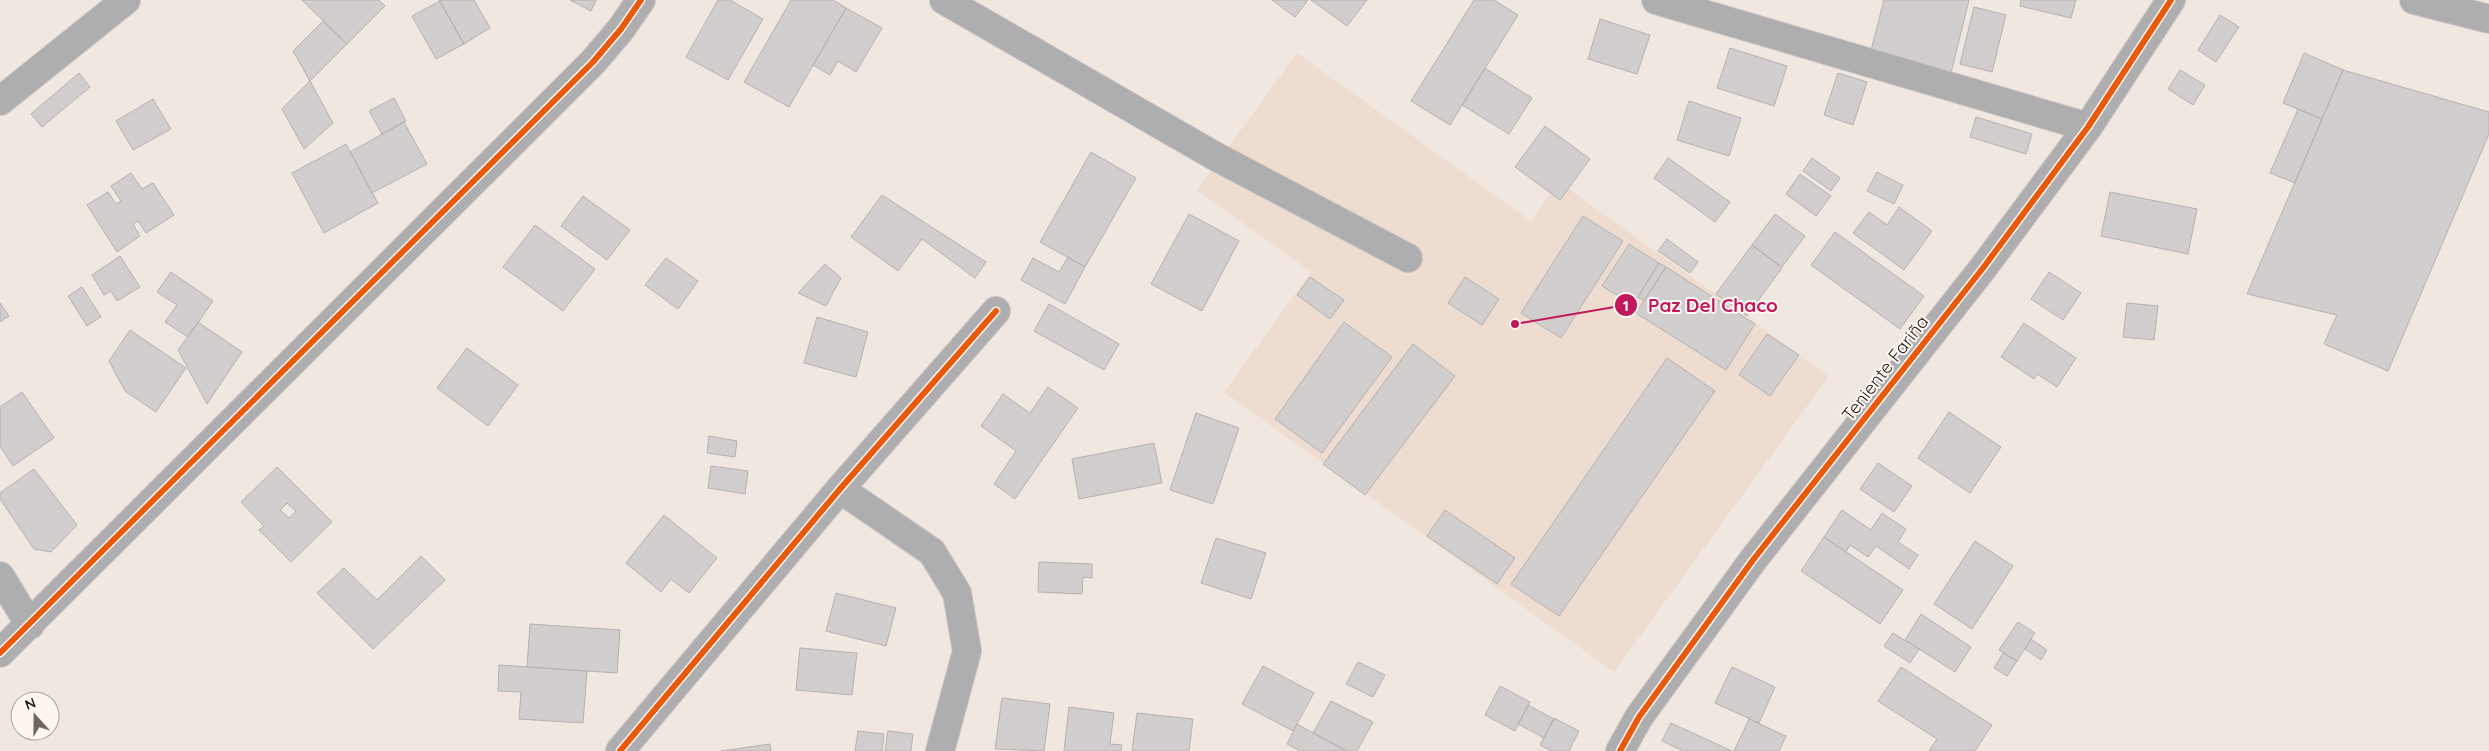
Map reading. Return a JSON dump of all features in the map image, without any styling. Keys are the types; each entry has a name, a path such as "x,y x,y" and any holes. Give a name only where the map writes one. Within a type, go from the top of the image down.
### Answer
{"street":[{"path":"0,101 126,0"},
{"path":"0,653 593,62 641,0"},
{"path":"944,0 1213,155 1408,258"},
{"path":"1656,0 2088,127"},
{"name":"Teniente Fariña","path":"1620,751 1639,718 1754,560 1983,268 2088,127 2171,0"},
{"path":"2414,0 2489,19"},
{"path":"620,751 840,489 996,310"},
{"path":"840,489 932,552 957,593 967,651 940,751"},
{"path":"0,576 30,625"}],"shaded area":[{"path":"1297,53 1531,221 1559,182 1829,376 1614,672 1224,392 1311,272 1197,190"}],"building":[{"path":"302,0 379,0 385,6 347,44"},
{"path":"439,0 474,0 490,28 464,44"},
{"path":"570,0 596,0 591,11"},
{"path":"718,0 730,0 763,19 728,80 686,57"},
{"path":"791,0 833,0 846,8 789,107 744,82"},
{"path":"1272,0 1308,0 1295,17"},
{"path":"1311,0 1367,0 1347,26"},
{"path":"1474,0 1494,0 1518,15 1450,125 1411,101"},
{"path":"1884,0 1969,0 1949,81 1868,62"},
{"path":"2021,0 2076,0 2071,18 2020,6"},
{"path":"440,1 464,44 436,59 412,16"},
{"path":"1974,7 2006,15 1992,72 1960,64"},
{"path":"846,8 882,28 856,72 838,61 830,75 813,65"},
{"path":"2220,15 2239,27 2216,62 2198,50"},
{"path":"1600,19 1650,35 1637,74 1588,59"},
{"path":"323,21 347,44 310,81 293,51"},
{"path":"1730,48 1787,66 1774,106 1717,88"},
{"path":"2304,53 2343,70 2322,119 2283,103"},
{"path":"1485,68 1532,98 1509,134 1462,105"},
{"path":"2180,70 2205,85 2193,105 2168,89"},
{"path":"2343,70 2489,112 2489,134 2388,371 2324,344 2337,315 2247,294"},
{"path":"79,73 90,87 42,127 31,114"},
{"path":"1838,73 1867,82 1853,125 1824,115"},
{"path":"310,81 333,123 304,149 282,109"},
{"path":"394,98 406,121 382,134 369,111"},
{"path":"153,99 171,129 133,150 116,121"},
{"path":"1689,101 1741,118 1729,156 1677,140"},
{"path":"2298,109 2322,119 2295,183 2270,173"},
{"path":"1976,117 2032,134 2026,154 1970,137"},
{"path":"404,122 427,164 372,193 350,152"},
{"path":"1545,126 1590,159 1560,200 1515,167"},
{"path":"346,144 378,203 324,233 292,173"},
{"path":"1091,152 1136,178 1085,267 1040,242"},
{"path":"1668,158 1730,202 1715,222 1654,178"},
{"path":"1812,158 1840,178 1831,191 1803,171"},
{"path":"1877,172 1903,185 1894,204 1867,191"},
{"path":"131,173 142,189 153,183 174,215 146,233 138,221 133,224 140,236 117,252 87,205 108,192 116,204 121,201 111,186"},
{"path":"1800,174 1831,196 1816,216 1786,194"},
{"path":"2110,192 2197,209 2188,254 2101,236"},
{"path":"882,195 986,262 975,278 922,239 898,271 851,237"},
{"path":"583,196 630,230 607,260 561,226"},
{"path":"1899,207 1932,231 1904,270 1853,233 1869,212 1887,225"},
{"path":"1189,214 1239,241 1202,311 1151,284"},
{"path":"1775,214 1805,236 1782,267 1752,245"},
{"path":"1583,216 1623,241 1561,338 1521,313"},
{"path":"535,225 595,269 563,311 503,267"},
{"path":"1835,232 1924,296 1900,329 1811,265"},
{"path":"1667,239 1698,262 1690,273 1658,251"},
{"path":"1629,244 1659,263 1633,305 1602,286"},
{"path":"1752,245 1782,268 1747,316 1716,294"},
{"path":"120,256 140,287 117,301 111,291 104,295 92,275"},
{"path":"1068,257 1085,267 1065,304 1021,280 1033,258 1059,272"},
{"path":"666,258 698,281 678,309 645,285"},
{"path":"1659,263 1666,267 1644,301 1638,297"},
{"path":"825,264 841,278 826,306 798,293"},
{"path":"1666,267 1755,324 1726,370 1636,313"},
{"path":"171,272 213,301 188,337 165,322 177,305 157,292"},
{"path":"2049,272 2081,293 2063,320 2031,299"},
{"path":"1310,277 1344,300 1330,319 1297,295"},
{"path":"1465,277 1499,299 1482,325 1448,303"},
{"path":"82,287 101,317 87,326 68,296"},
{"path":"0,303 9,316 0,322"},
{"path":"2127,303 2158,306 2154,340 2123,337"},
{"path":"1049,304 1119,344 1104,370 1034,331"},
{"path":"817,317 868,332 856,377 804,363"},
{"path":"198,322 242,352 207,404 178,350"},
{"path":"1344,322 1392,357 1322,453 1275,419"},
{"path":"2024,323 2076,358 2057,387 2037,374 2034,379 2001,357"},
{"path":"130,330 186,368 156,412 125,391 109,361"},
{"path":"1767,334 1799,355 1770,396 1739,375"},
{"path":"1413,344 1455,376 1365,495 1323,464"},
{"path":"467,348 518,385 488,426 437,388"},
{"path":"1667,358 1715,391 1559,616 1511,584"},
{"path":"1048,387 1078,408 1015,499 994,484 1016,451 981,426 1003,394 1030,413"},
{"path":"22,392 54,438 13,466 0,446 0,407"},
{"path":"1949,412 2001,447 1970,493 1918,458"},
{"path":"1196,413 1239,428 1213,504 1170,490"},
{"path":"709,436 737,441 735,457 707,453"},
{"path":"1154,443 1162,483 1079,499 1072,459"},
{"path":"1878,463 1912,486 1894,512 1860,489"},
{"path":"711,466 748,471 745,494 708,488"},
{"path":"277,467 332,522 291,562 259,530 264,526 241,502","holes":["287,503 296,511 289,518 280,510"]},
{"path":"34,469 77,525 51,552 34,549 0,499 0,493"},
{"path":"1445,510 1515,558 1497,584 1427,536"},
{"path":"1842,510 1871,530 1882,513 1906,529 1898,542 1918,555 1909,569 1876,546 1868,557 1850,545 1846,552 1824,537"},
{"path":"664,515 717,558 689,593 671,579 661,592 626,563"},
{"path":"1824,537 1903,590 1880,624 1801,571"},
{"path":"1216,538 1266,553 1251,599 1201,583"},
{"path":"1975,541 2013,566 1972,629 1934,604"},
{"path":"421,556 445,580 373,649 317,593 344,568 377,600"},
{"path":"1039,562 1092,564 1092,578 1083,577 1082,594 1038,592"},
{"path":"836,593 896,608 886,646 826,631"},
{"path":"1921,614 1971,647 1955,672 1905,640"},
{"path":"2018,622 2035,633 2017,661 1999,650"},
{"path":"530,624 620,630 617,673 527,667"},
{"path":"1893,633 1919,649 1910,663 1884,646"},
{"path":"2031,639 2047,650 2041,660 2025,649"},
{"path":"800,648 857,653 852,695 796,690"},
{"path":"2003,653 2017,661 2007,676 1994,668"},
{"path":"1358,662 1385,675 1373,697 1346,684"},
{"path":"499,665 587,671 583,723 519,719 521,692 498,691"},
{"path":"1263,666 1314,693 1293,731 1242,704"},
{"path":"1732,667 1775,687 1759,723 1715,703"},
{"path":"1901,667 1992,725 1975,751 1929,751 1937,739 1878,701"},
{"path":"1500,686 1530,702 1515,731 1485,715"},
{"path":"1002,698 1050,704 1044,751 995,749"},
{"path":"1331,701 1373,722 1357,751 1347,751 1313,733"},
{"path":"1528,705 1554,719 1544,738 1518,724"},
{"path":"1069,707 1114,713 1110,744 1122,745 1121,751 1064,751"},
{"path":"1137,713 1193,719 1189,751 1132,751"},
{"path":"1554,718 1579,731 1569,751 1551,751 1540,745"},
{"path":"1749,719 1786,736 1779,751 1734,751"},
{"path":"1671,723 1732,751 1683,751 1662,741"},
{"path":"1297,724 1347,751 1300,751 1287,744"},
{"path":"858,731 884,734 882,751 855,751"},
{"path":"888,731 913,734 911,751 885,751"},
{"path":"770,744 771,751 721,751"}],"cycle path":[{"path":"0,653 593,62 621,29 641,0"},
{"path":"1620,751 1639,717 1753,560 1983,268 2088,127 2171,0"},
{"path":"620,751 840,489 996,311"}],"place":[{"name":"Paz Del Chaco","path":"1515,324"}]}
